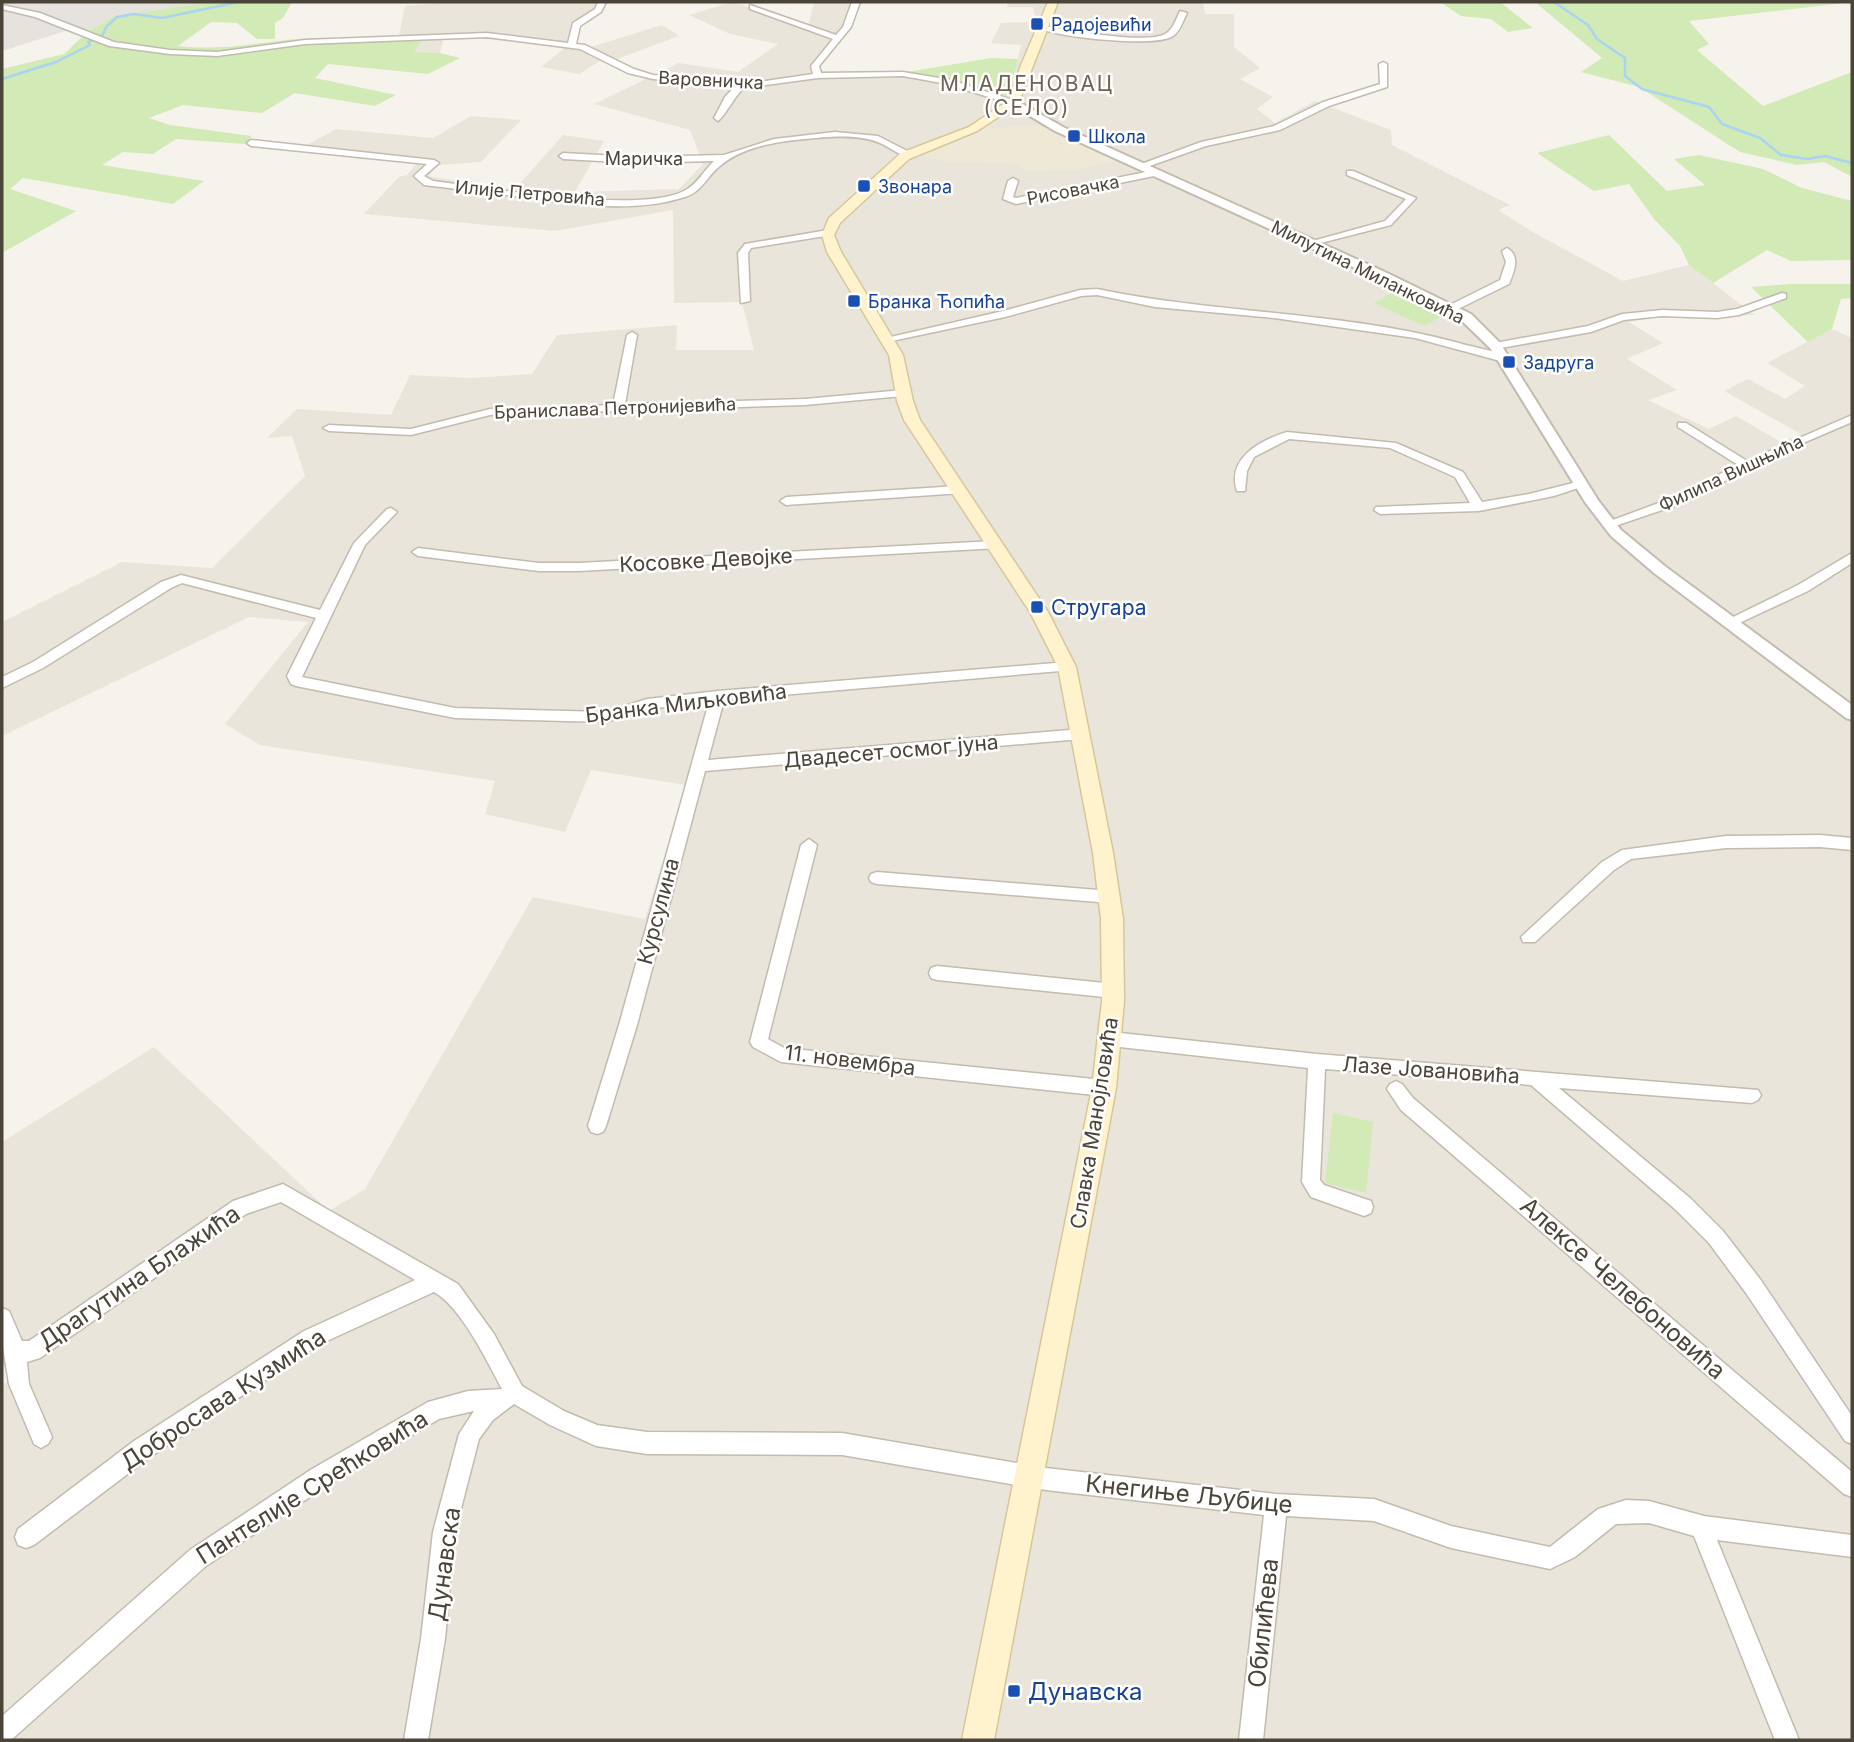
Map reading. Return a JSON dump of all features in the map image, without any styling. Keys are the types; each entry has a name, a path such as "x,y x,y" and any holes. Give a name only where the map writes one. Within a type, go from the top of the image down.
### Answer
{"main road":[{"path":"828,233 836,219 909,153 974,129 1014,102 1023,71 1053,2"},
{"name":"Славка Манојловића","path":"828,233 834,252 887,339 900,368 903,393 912,421 1049,628 1067,667 1110,897 1114,991 1104,1088 978,1740"}],"street":[{"path":"572,45 576,24 598,10 602,2"},
{"path":"818,76 815,66 847,27 856,2"},
{"name":"Варовничка","path":"2,7 37,16 96,39 152,50 217,54 298,43 485,35 590,49 642,75 777,83 818,76 912,74 1014,102"},
{"path":"753,7 838,38"},
{"path":"1042,28 1107,37 1157,38 1175,30 1183,13"},
{"path":"1141,166 1204,144 1277,128 1326,104 1384,85 1383,64"},
{"path":"718,118 729,97 743,83"},
{"name":"Милутина Миланковића","path":"1014,102 1048,124 1452,308 1477,326 1504,359 1608,524 1642,556 1852,714"},
{"path":"724,158 767,144 843,135 877,139 909,153"},
{"name":"Илије Петровића","path":"251,143 429,162 434,163 419,176 424,182 590,201 682,195 699,188 708,170 724,158"},
{"name":"Маричка","path":"563,156 638,160 724,158"},
{"name":"Рисовачка","path":"1013,181 1008,199 1016,201 1156,173"},
{"path":"1312,244 1388,223 1411,198 1350,173"},
{"path":"744,301 743,253 748,246 828,233"},
{"path":"1452,308 1505,282 1511,262 1507,251"},
{"path":"887,339 1005,314 1080,293 1097,292 1155,304 1274,315 1416,335 1504,359"},
{"path":"1495,346 1591,329 1622,317 1662,313 1717,315 1739,312 1782,296"},
{"path":"618,409 632,335"},
{"name":"Бранислава Петронијевића","path":"329,428 411,432 490,412 805,402 903,393"},
{"name":"Филипа Вишњића","path":"1608,524 1676,501 1852,418"},
{"path":"1682,425 1747,466"},
{"path":"1241,488 1241,471 1249,455 1287,435 1300,436 1392,444 1459,475 1479,507"},
{"path":"1380,510 1479,507 1526,500 1581,485"},
{"path":"786,501 958,489"},
{"name":"Бранка Миљковића","path":"391,512 360,543 294,676 296,681 455,713 606,717 648,704 718,696 1067,667"},
{"name":"Косовке Девојке","path":"418,552 539,567 579,567 995,545"},
{"path":"1730,622 1803,588 1852,557"},
{"path":"2,683 38,664 166,585 181,579 323,615"},
{"name":"Курсулина","path":"597,1126 718,696"},
{"name":"Двадесет осмог јуна","path":"700,766 1081,734"},
{"path":"1529,937 1608,866 1628,854 1726,842 1820,841 1852,844"},
{"name":"11. новембра","path":"809,845 759,1042 782,1055 1104,1088"},
{"path":"877,878 1110,897"},
{"path":"937,973 1114,991"},
{"name":"Лазе Јовановића","path":"1111,1039 1317,1061 1752,1095"},
{"path":"1317,1061 1311,1182 1318,1191 1364,1207"},
{"path":"1535,1078 1683,1203 1716,1237 1852,1434"},
{"name":"Алексе Челебоновића","path":"1396,1089 1408,1104 1852,1486"},
{"name":"Драгутина Блажића","path":"15,1348 26,1352 33,1351 240,1207 283,1193 451,1291 487,1340 508,1397"},
{"name":"Добросава Кузмића","path":"26,1537 142,1449 311,1338 433,1282"},
{"name":"Драгутина Блажића","path":"2,1318 15,1348 19,1384 41,1437"},
{"name":"Кнегиње Љубице","path":"508,1397 596,1436 647,1443 842,1444 1030,1477 1276,1505 1374,1510 1451,1537 1550,1558 1562,1554 1597,1522 1616,1513 1634,1511 1650,1512 1701,1527 1852,1546"},
{"name":"Пантелије Срећковића","path":"2,1732 209,1550 320,1477 435,1409 468,1401 508,1397"},
{"name":"Дунавска","path":"416,1740 433,1639 444,1532 470,1434 486,1413 508,1397"},
{"name":"Обилићева","path":"1251,1740 1276,1505"},
{"path":"1701,1527 1787,1740"}],"shaded area":[{"path":"2,2 207,3 116,16 87,32 75,28 2,51"},
{"path":"453,2 603,2 604,7 580,24 576,45 588,48 662,25 679,36 609,62 600,61 579,74 541,67 566,47 483,39 443,40 440,53 414,52 420,42 398,41 405,6"},
{"path":"732,2 809,24 814,2 852,2 845,25 814,59 815,75 842,79 897,74 926,78 1003,103 1008,99 1021,45 991,43 1001,23 1036,22 1033,7 1007,7 1008,2 1203,2 1205,14 1234,14 1234,47 1260,68 1240,79 1273,97 1257,109 1275,123 1315,101 1391,130 1392,145 1510,205 1498,210 1623,281 1689,265 1755,315 1650,318 1629,322 1663,343 1627,359 1677,390 1648,400 1709,429 1736,416 1781,442 1801,434 1724,391 1748,379 1785,399 1805,386 1767,363 1832,329 1852,338 1852,1740 2,1740 2,1385 11,1379 2,1362 2,1142 154,1047 329,1211 365,1189 533,897 645,919 686,785 591,770 565,832 485,814 495,781 260,745 225,724 308,622 249,617 2,736 2,622 122,562 212,568 305,476 292,436 267,438 297,409 391,415 410,375 472,378 532,374 557,335 677,325 676,350 754,350 742,302 674,303 673,210 555,231 364,214 399,177 407,175 418,162 296,151 336,129 433,138 471,116 521,120 481,162 438,165 428,176 514,190 563,135 604,141 575,192 679,189 703,164 690,130 594,104 679,63 738,72 778,44 730,34 689,15"},
{"path":"1044,125 1116,161 1079,169 1029,171 1012,163 942,161 916,154 979,129"}],"green space":[{"path":"212,2 292,2 283,18 275,23 275,39 257,39 237,23 211,22 178,46 224,47 312,38 421,41 414,52 440,53 460,58 428,74 328,64 315,78 396,95 375,106 295,93 262,113 183,105 149,118 170,125 252,136 245,144 176,139 153,154 123,152 102,165 204,181 173,204 23,178 10,189 76,211 2,253 2,69 64,54 87,32 115,16"},
{"path":"1440,2 1500,2 1533,28 1508,32 1491,19 1461,16"},
{"path":"1535,2 1852,2 1689,21 1709,44 1697,50 1763,106 1852,72 1852,177 1824,162 1797,165 1740,152 1639,87 1581,72 1602,58"},
{"path":"991,58 1018,59 1008,99 935,77 901,73"},
{"path":"1609,135 1667,191 1705,185 1674,159 1699,155 1763,169 1802,188 1852,201 1852,260 1791,261 1767,250 1713,283 1689,265 1680,246 1654,219 1629,184 1594,191 1537,153"},
{"path":"1852,284 1852,298 1841,299 1832,329 1808,342 1751,287"},
{"path":"1398,290 1448,313 1424,326 1374,303"},
{"path":"1333,1113 1373,1122 1366,1193 1325,1183"}],"waterway":[{"path":"2,79 56,62 90,45 88,42 102,36 107,26 117,17 134,14 162,18 239,2"},
{"path":"1554,2 1588,25 1597,39 1625,58 1625,76 1642,89 1709,107 1722,124 1760,138 1781,155 1808,159 1825,156 1852,163"}],"place":[{"name":"Радојевићи","path":"1037,24"},
{"name":"Школа","path":"1074,136"},
{"name":"Звонара","path":"864,186"},
{"name":"Бранка Ћопића","path":"854,301"},
{"name":"Задруга","path":"1509,362"},
{"name":"Стругара","path":"1037,607"},
{"name":"Дунавска","path":"1014,1691"}],"district":[{"name":"МЛАДЕНОВАЦ (СЕЛО)","path":"1027,95"}]}
